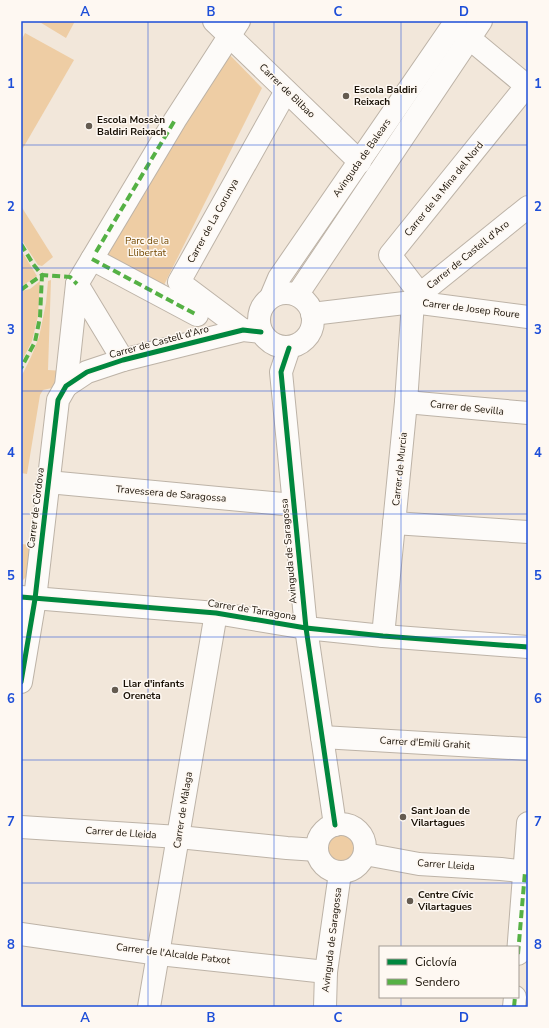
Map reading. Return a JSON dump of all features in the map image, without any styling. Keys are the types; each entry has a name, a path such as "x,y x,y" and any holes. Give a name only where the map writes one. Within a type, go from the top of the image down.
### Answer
{"street":[{"name":"Carrer de Bilbao","path":"214,21 234,29 286,91 360,162"},
{"name":"Avinguda de Balears","path":"271,297 279,278 456,21"},
{"path":"66,386 77,284 175,120 234,29"},
{"path":"298,296 475,30 527,86"},
{"name":"Carrer de la Mina del Nord","path":"417,298 390,255 527,86"},
{"name":"Carrer de La Corunya","path":"266,338 179,282 286,91"},
{"name":"Carrer de Castell d'Aro","path":"417,298 528,207"},
{"path":"92,259 197,315"},
{"path":"77,284 123,360"},
{"path":"284,293 298,296 307,303 312,314 312,328 308,336 302,343 266,338 258,320 265,302 271,297 284,293"},
{"path":"312,314 417,298"},
{"name":"Carrer de Josep Roure","path":"417,298 528,316"},
{"name":"Carrer de Murcia","path":"383,636 417,298"},
{"name":"Carrer de Castell d'Aro","path":"66,386 87,372 123,360 266,338"},
{"name":"Avinguda de Saragossa","path":"266,338 281,372 306,628 335,824"},
{"name":"Carrer de Còrdova","path":"21,682 28,598 48,482 58,400 66,386"},
{"name":"Carrer de Sevilla","path":"406,402 528,413"},
{"name":"Travessera de Saragossa","path":"48,482 294,505"},
{"path":"394,523 528,532"},
{"name":"Carrer de Tarragona","path":"28,598 216,613 306,628 383,636 528,647"},
{"name":"Carrer de Màlaga","path":"149,1007 216,613"},
{"name":"Carrer d'Emili Grahit","path":"322,737 528,749"},
{"path":"519,946 526,872 528,822"},
{"path":"335,824 349,825 360,833 365,840 365,854 363,860 356,868 340,873 331,871 324,865 319,858 317,850 318,840 322,834 329,827 335,824"},
{"name":"Carrer de Lleida","path":"21,827 179,837 317,850"},
{"name":"Carrer Lleida","path":"365,854 419,864 526,872"},
{"name":"Avinguda de Saragossa","path":"325,1007 326,972 340,873"},
{"name":"Carrer de l'Alcalde Patxot","path":"21,934 159,954 326,972"}],"green space":[{"path":"38,21 75,21 66,38"},
{"path":"25,33 74,60 23,148 21,147 21,41"},
{"name":"Parc de la Llibertat","path":"225,50 262,88 161,291 103,260"},
{"path":"21,206 53,257 42,266 38,265 21,239"},
{"path":"21,250 37,276 22,286 21,285"},
{"path":"51,280 48,370 64,371 56,387 43,390 40,395 27,474 21,473 21,377 39,337 46,303 48,281"},
{"path":"40,281 38,316 32,341 21,363 21,291 30,289"},
{"path":"21,544 31,545 27,576 21,582"},
{"path":"342,831 353,836 358,847 353,858 342,863 331,858 326,847 331,836"}],"marked path":[{"path":"96,252 175,120"},
{"path":"21,244 33,264 42,275 40,317 35,342 21,368"},
{"path":"92,259 197,315"},
{"path":"21,288 22,289 42,275 70,277 77,284"},
{"path":"519,946 525,872"},
{"path":"514,1007 515,998"}],"cycle path":[{"path":"21,682 35,599 58,400 66,386 87,372 123,360 243,330 261,332"},
{"path":"289,348 281,372 306,628 335,825"},
{"path":"21,597 216,613 306,628 383,636 528,647"}],"place":[{"name":"Escola Baldiri Reixach","path":"346,96"},
{"name":"Escola Mossèn Baldiri Reixach","path":"89,126"},
{"name":"Llar d'infants Oreneta","path":"115,690"},
{"name":"Sant Joan de Vilartagues","path":"403,817"},
{"name":"Centre Cívic Vilartagues","path":"410,901"}]}
